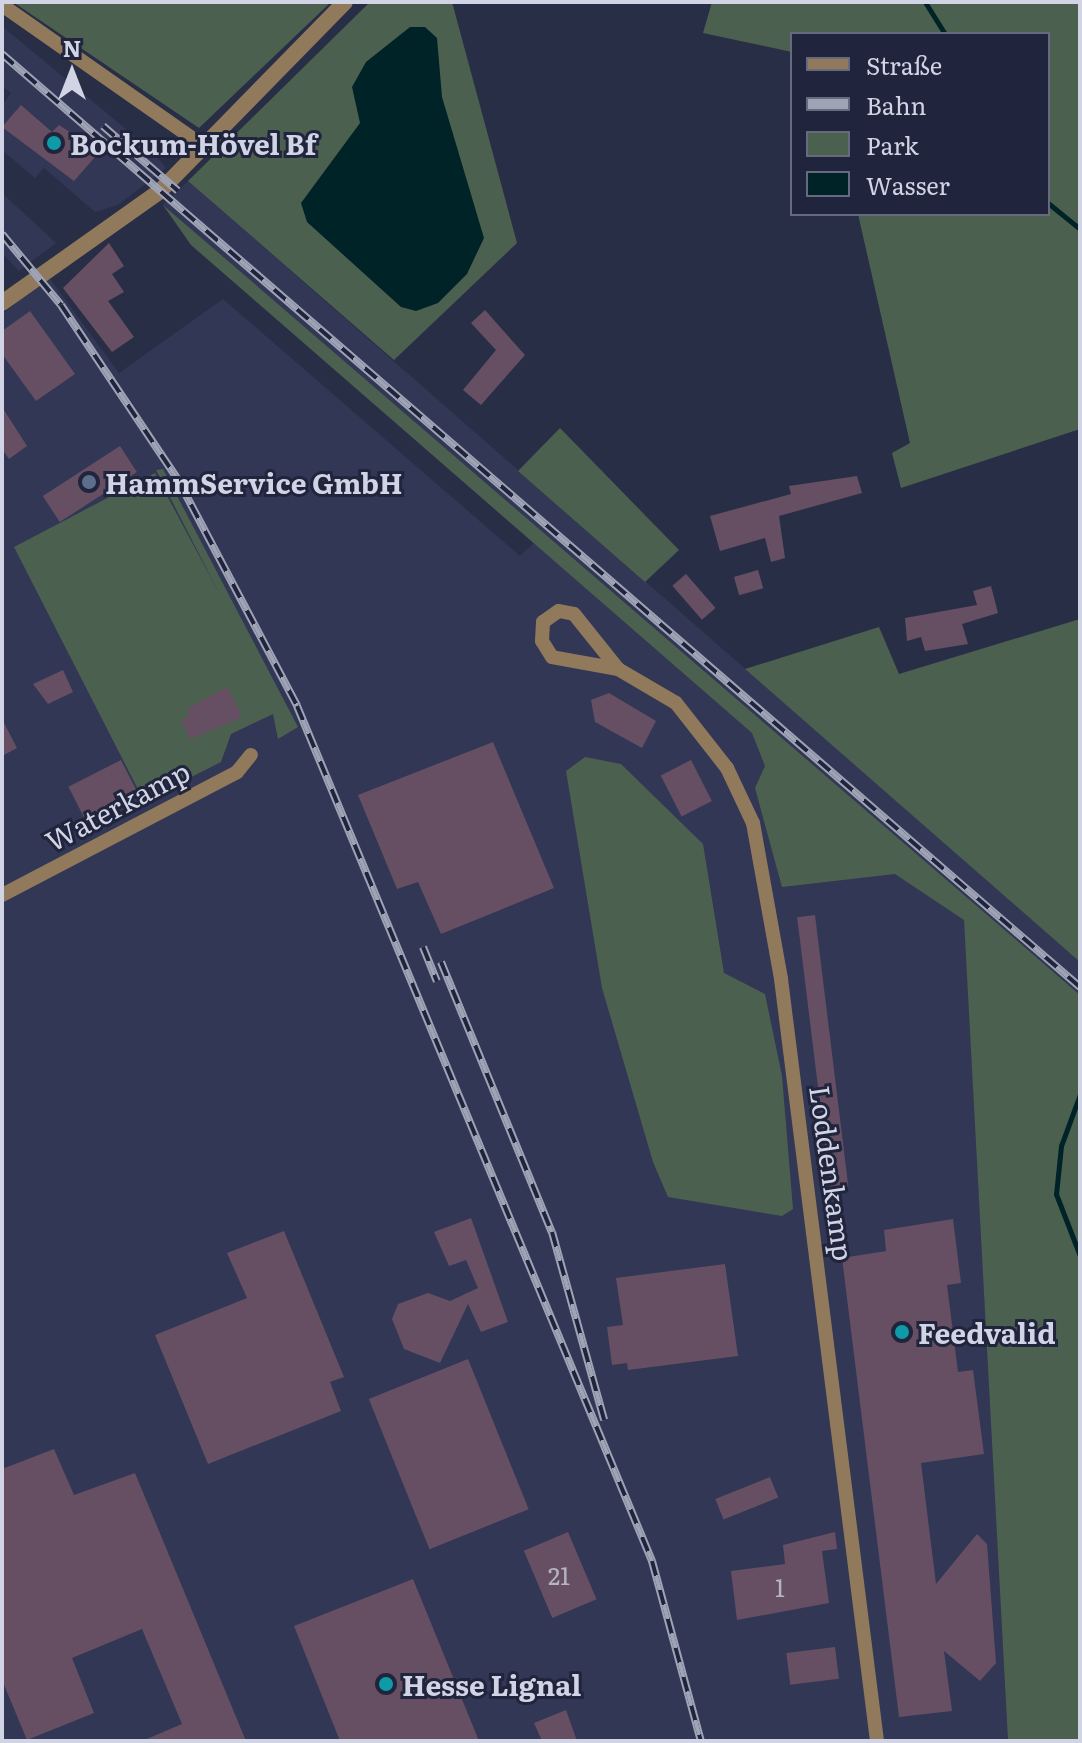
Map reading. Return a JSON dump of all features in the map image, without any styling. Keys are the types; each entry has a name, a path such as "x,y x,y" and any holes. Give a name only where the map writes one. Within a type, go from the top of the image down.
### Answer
{"street":[{"path":"2,303 148,200 205,147 345,2"},
{"path":"2,5 205,147"},
{"name":"Loddenkamp","path":"618,669 574,614 559,611 543,622 542,641 552,657 618,669 676,703 700,728 753,823 781,979 877,1741"},
{"name":"Waterkamp","path":"2,895 237,772 251,755"}],"shaded area":[{"path":"2,26 150,149 166,168 118,205 95,212 44,168 35,178 2,150 2,106 11,93 2,86"},
{"path":"188,181 1080,962 1080,995 963,895 1008,1741 2,1741 2,315 48,276 119,373 223,299 520,556 541,536 163,205"},
{"path":"2,193 56,243 19,271 2,253"}],"green space":[{"path":"13,2 331,2 199,128"},
{"path":"370,2 452,2 517,243 394,360 188,181"},
{"path":"712,2 1080,2 1080,429 901,488 892,453 910,443 858,216 1050,216 1050,32 790,32 790,52 703,33"},
{"path":"163,205 1080,995 1080,1741 1008,1741 964,920 895,874 782,887 755,788 765,766 752,733 191,245"},
{"path":"560,428 679,550 645,582 518,471"},
{"path":"163,469 298,727 278,739 273,714 231,734 221,762 144,801 14,547 155,473 219,593 156,470"},
{"path":"1080,619 1080,962 745,669 879,627 899,674"},
{"path":"585,757 621,764 703,844 724,973 765,994 782,1076 793,1209 782,1216 668,1197 653,1162 602,988 566,771"}],"water":[{"path":"410,27 425,27 437,38 442,97 484,238 467,274 438,303 416,311 401,307 307,222 301,203 360,123 352,87 366,62"}],"building":[{"name":"Bockum-Hövel Bf","path":"21,105 52,132 59,125 93,147 95,157 74,181 2,127"},
{"path":"109,243 124,266 112,274 124,292 108,301 134,337 112,352 63,288"},
{"path":"485,310 525,355 481,405 463,390 496,350 471,323"},
{"path":"30,311 75,374 36,401 2,354 2,331"},
{"path":"2,407 27,446 9,459 2,449"},
{"name":"HammService GmbH","path":"120,446 137,472 60,522 43,496"},
{"path":"857,476 862,493 779,516 785,558 771,562 765,538 720,551 710,516 791,494 789,486"},
{"path":"758,570 763,588 739,595 734,577"},
{"path":"686,574 716,608 702,620 672,586"},
{"path":"991,586 998,613 962,624 968,644 925,651 921,637 907,641 905,618 977,605 973,591"},
{"path":"63,670 73,692 48,704 33,684"},
{"path":"227,687 242,717 190,739 181,720 190,715 187,709"},
{"path":"609,693 656,721 642,748 595,722 591,700"},
{"path":"2,719 17,748 2,756"},
{"path":"493,742 554,888 441,934 418,882 397,889 358,795"},
{"path":"121,760 138,793 85,820 68,787"},
{"path":"691,760 712,801 682,816 661,775"},
{"path":"815,915 848,1187 831,1189 797,917"},
{"path":"471,1218 508,1322 481,1332 468,1304 440,1363 404,1349 392,1319 398,1304 428,1293 450,1301 478,1288 466,1260 449,1266 434,1232"},
{"path":"953,1219 961,1283 947,1285 958,1372 973,1370 984,1454 921,1463 936,1584 977,1534 987,1544 996,1663 980,1681 944,1651 952,1711 899,1717 842,1258 886,1251 884,1230"},
{"path":"284,1231 344,1377 330,1382 341,1411 208,1464 155,1335 247,1298 227,1253"},
{"path":"725,1264 738,1356 628,1370 627,1363 612,1365 607,1327 623,1325 616,1278"},
{"path":"468,1359 529,1509 429,1549 369,1399"},
{"path":"54,1449 74,1495 135,1473 246,1741 142,1741 182,1724 142,1629 72,1658 94,1713 27,1740 2,1680 2,1469"},
{"path":"770,1477 778,1497 724,1519 715,1499"},
{"path":"568,1532 597,1599 552,1618 524,1551"},
{"path":"835,1532 837,1549 822,1551 829,1603 737,1620 731,1571 785,1564 783,1545"},
{"name":"Hesse Lignal","path":"413,1579 479,1741 340,1741 294,1626"},
{"path":"835,1647 839,1679 790,1685 786,1653"},
{"path":"566,1710 577,1741 542,1741 534,1723"}],"waterway":[{"path":"925,2 944,32"},
{"path":"1050,205 1080,229"},
{"path":"1080,1094 1061,1146 1056,1194 1080,1256"}],"railway":[{"path":"2,54 1080,987"},
{"path":"103,126 178,191"},
{"path":"2,234 61,305 177,478 297,706 652,1561 701,1741"},
{"path":"423,947 437,981"},
{"path":"441,962 552,1232 604,1420"}],"place":[{"name":"Bockum-Hövel Bf","path":"54,143"},
{"name":"HammService GmbH","path":"89,482"},
{"name":"Feedvalid","path":"902,1332"},
{"name":"Hesse Lignal","path":"386,1684"}]}
